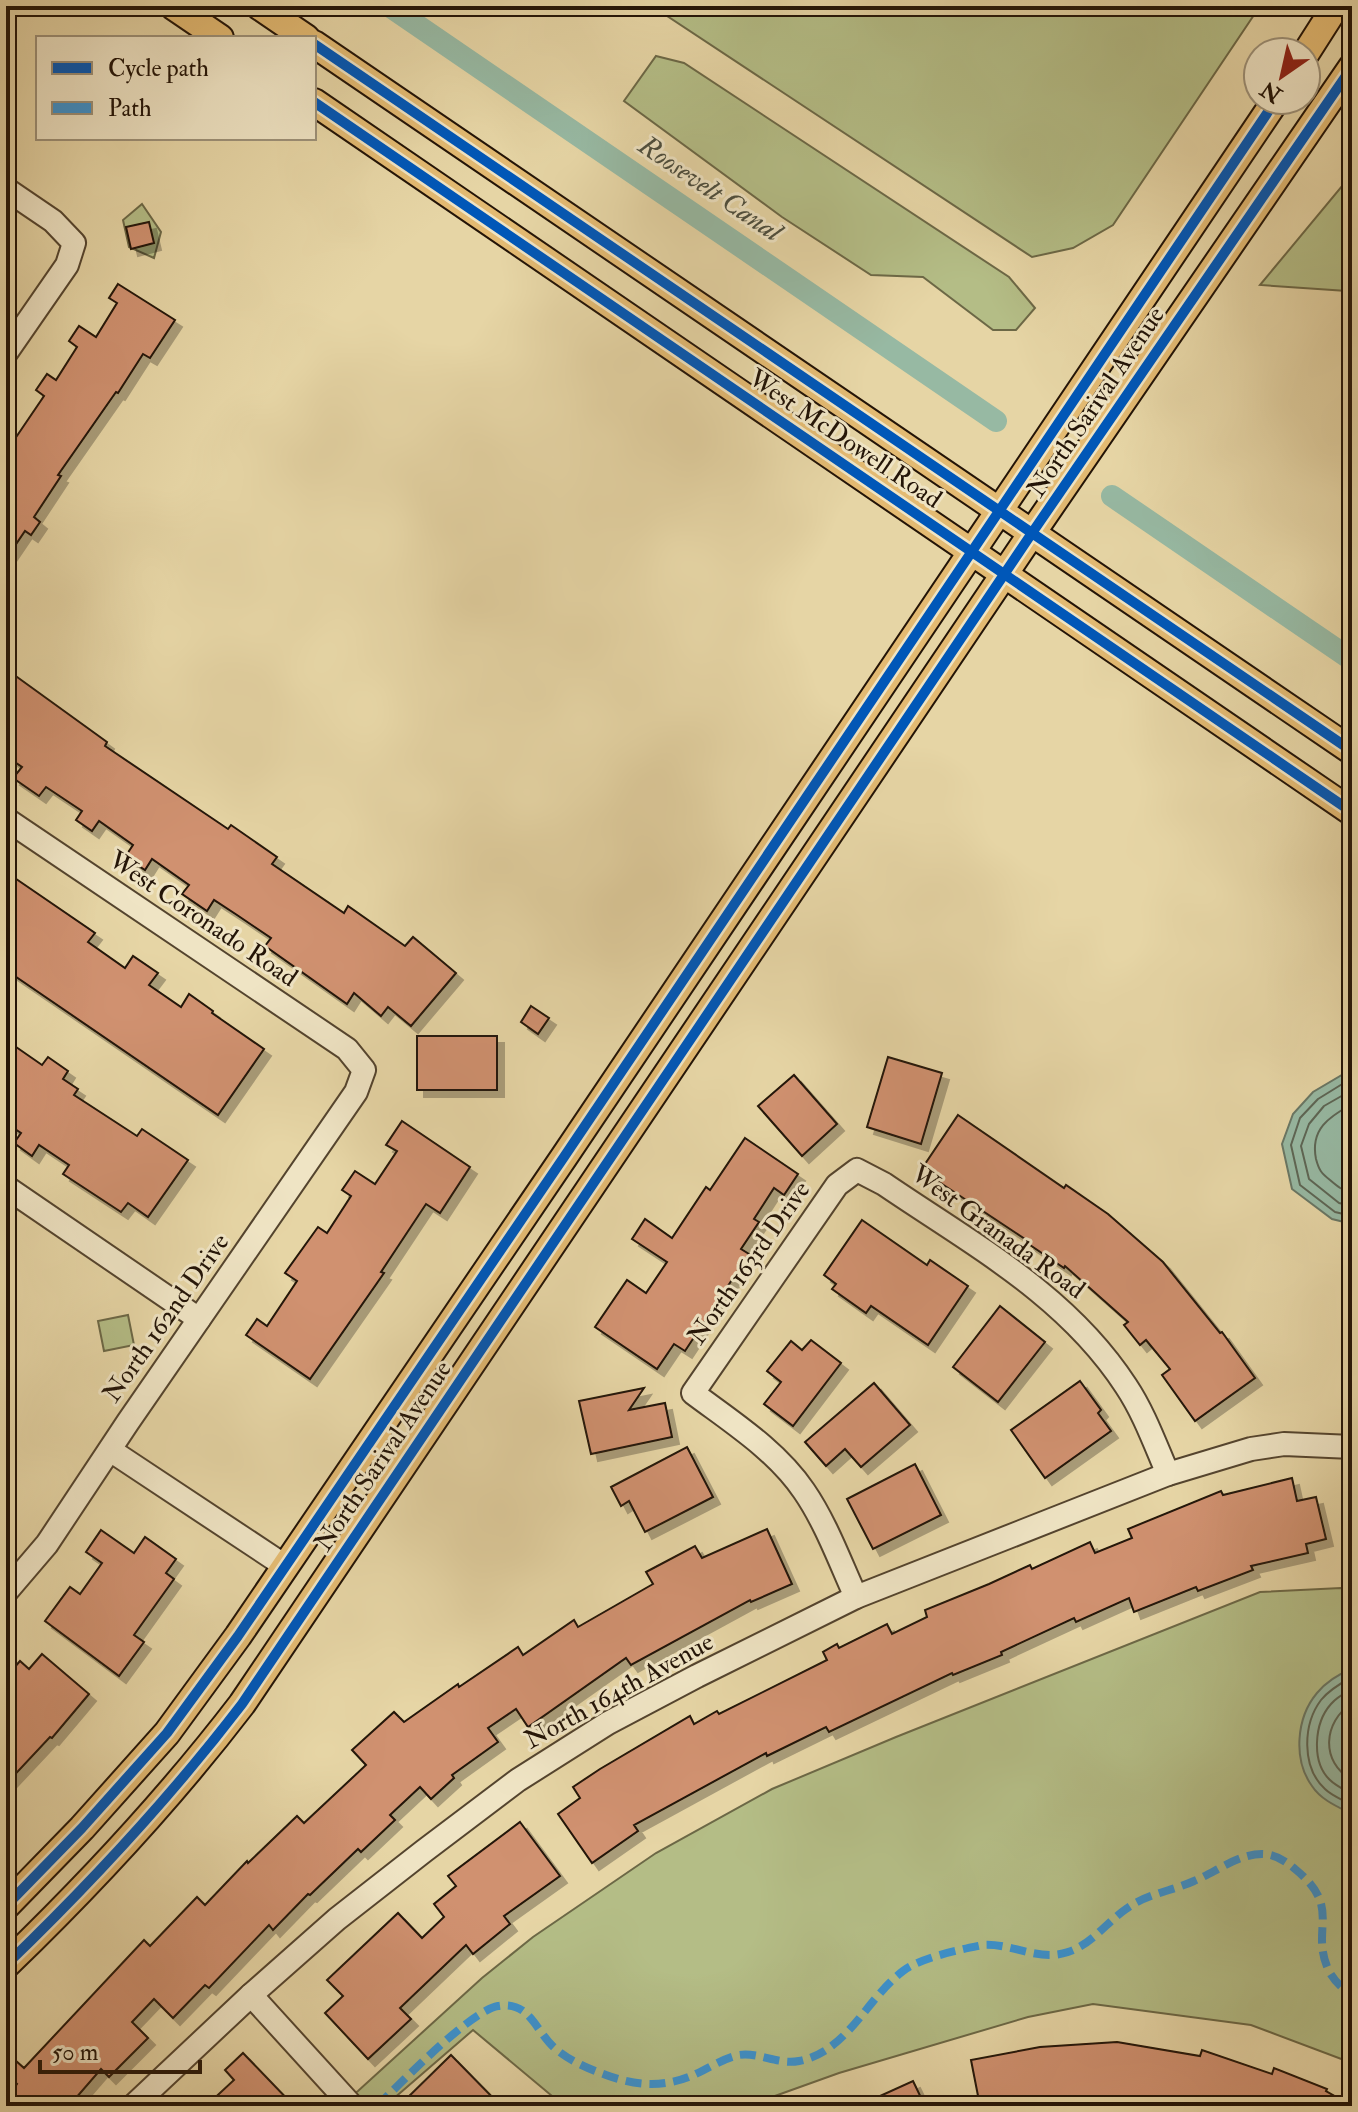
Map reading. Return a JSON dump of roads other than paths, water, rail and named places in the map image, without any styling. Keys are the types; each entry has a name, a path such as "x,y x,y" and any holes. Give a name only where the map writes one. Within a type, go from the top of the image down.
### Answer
{"main road":[{"path":"173,6 217,36"},
{"path":"259,6 303,36"},
{"path":"1317,36 1336,6"},
{"name":"West McDowell Road","path":"316,45 1352,751"},
{"name":"North Sarival Avenue","path":"6,1965 66,1907 155,1812 242,1704 1032,533 1352,67"},
{"name":"West McDowell Road","path":"316,103 1352,812"},
{"name":"North Sarival Avenue","path":"6,1906 82,1828 167,1733 215,1670 1265,116"}],"street":[{"path":"6,189 53,221 74,243 67,265 6,353"},
{"name":"West Coronado Road","path":"6,819 347,1049 364,1070"},
{"name":"North 162nd Drive","path":"10,1579 47,1544 356,1092 364,1070"},
{"name":"North 163rd Drive","path":"856,1597 805,1492 759,1442 693,1393 837,1185 857,1170"},
{"name":"West Granada Road","path":"857,1170 884,1184 1034,1286 1085,1332 1127,1388 1168,1474"},
{"path":"6,1187 199,1319"},
{"name":"North 164th Avenue","path":"133,2106 337,1919 518,1780 608,1723 856,1597 1168,1474 1251,1449 1284,1444 1352,1447"},
{"path":"110,1450 285,1566"},
{"path":"251,1995 352,2106"}],"water":[{"path":"1352,1069 1352,1224 1332,1219 1292,1189 1282,1144 1293,1114 1313,1092"},
{"path":"1352,1669 1352,1814 1325,1799 1312,1786 1302,1764 1300,1739 1305,1714 1317,1693 1324,1685"}],"waterway":[{"name":"Roosevelt Canal","path":"389,6 996,421"},
{"name":"Roosevelt Canal","path":"1112,496 1352,660"}]}
